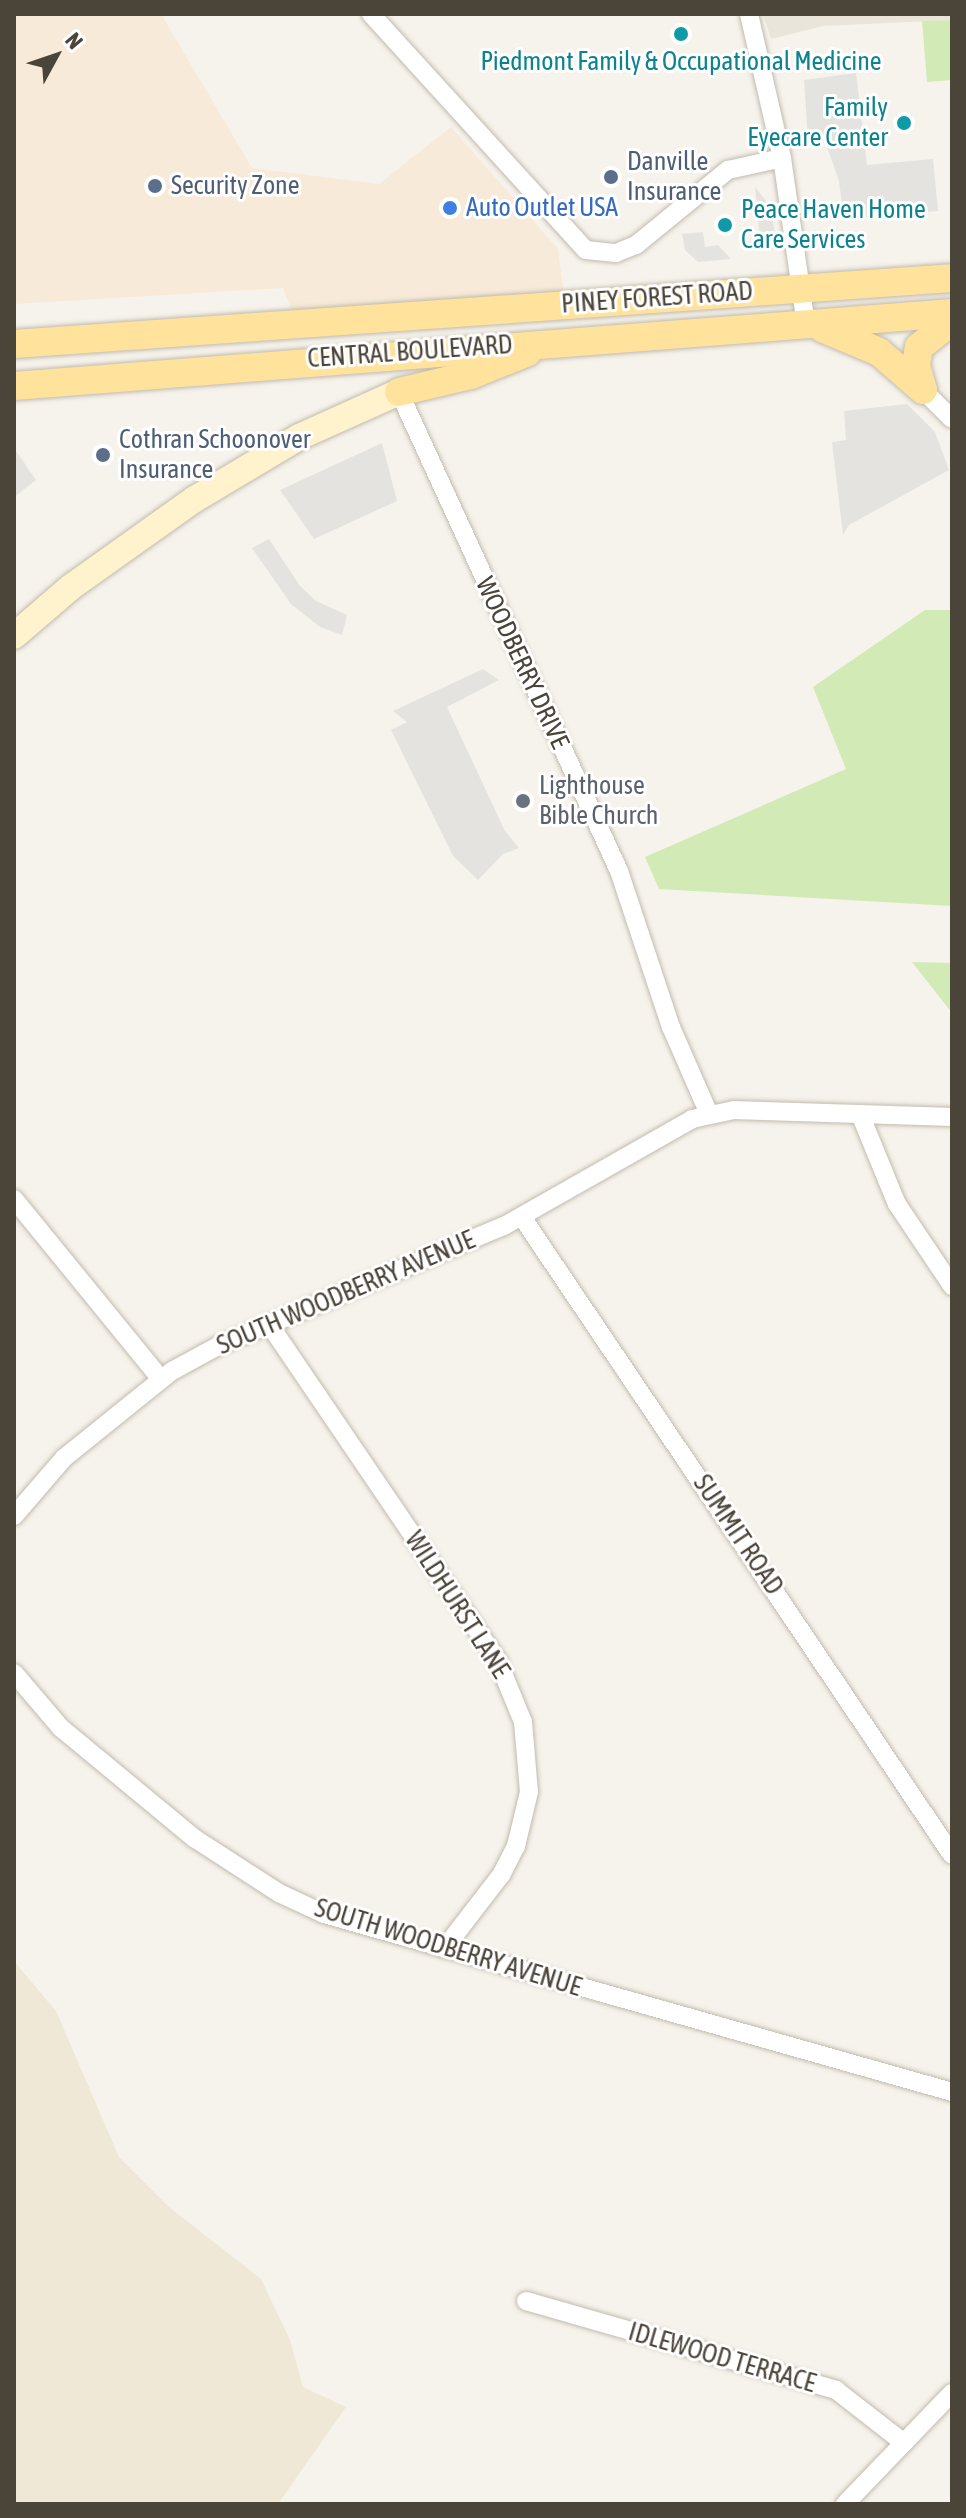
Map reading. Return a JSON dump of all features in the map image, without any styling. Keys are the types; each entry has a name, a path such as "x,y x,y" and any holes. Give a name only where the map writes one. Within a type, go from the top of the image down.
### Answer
{"main road":[{"name":"PINEY FOREST ROAD","path":"361,318 952,278"},
{"path":"875,327 896,298 952,290"},
{"path":"806,324 875,327 952,313"},
{"name":"CENTRAL BOULEVARD","path":"14,344 361,318"},
{"path":"923,390 916,365 919,347 952,321"},
{"path":"806,324 847,334 879,352 923,390"},
{"name":"CENTRAL BOULEVARD","path":"14,386 554,341 806,324"},
{"path":"18,625 254,463 399,392 471,375 554,341"}],"street":[{"path":"371,14 586,250 616,253 636,245 728,170 749,161 782,158"},
{"path":"749,14 782,158 806,324"},
{"path":"829,286 875,327 923,390 952,419"},
{"name":"WOODBERRY DRIVE","path":"399,392 619,871 671,1027 709,1114"},
{"path":"709,1114 952,1117"},
{"name":"SOUTH WOODBERRY AVENUE","path":"14,1516 64,1458 161,1379 269,1324 522,1217 709,1114"},
{"path":"860,1114 897,1204 952,1286"},
{"path":"14,1199 161,1379"},
{"name":"SUMMIT ROAD","path":"522,1217 952,1855"},
{"name":"WILDHURST LANE","path":"269,1324 498,1661 523,1722 529,1792 516,1846 501,1875 444,1949"},
{"name":"SOUTH WOODBERRY AVENUE","path":"14,1673 61,1728 231,1864 324,1914 952,2092"},
{"name":"IDLEWOOD TERRACE","path":"526,2301 836,2390 904,2443"},
{"path":"845,2504 952,2393"}],"shaded area":[{"path":"14,14 161,14 252,168 379,184 451,127 558,249 565,304 297,323 283,288 14,304"},
{"path":"763,14 952,14 952,20 823,26 771,39"},
{"path":"856,73 867,165 933,159 938,211 844,219 839,181 825,141 808,142 804,80"},
{"path":"755,187 770,206 778,250 761,249"},
{"path":"703,232 705,247 718,245 731,259 698,262 685,250 682,234"},
{"path":"907,404 935,432 949,470 849,525 843,535 832,442 846,440 844,411"},
{"path":"382,443 397,501 314,539 280,490"},
{"path":"14,448 36,480 14,497"},
{"path":"269,539 300,586 316,601 347,615 342,635 320,627 291,604 252,548"},
{"path":"483,669 499,680 447,707 505,831 519,848 503,854 478,880 453,856 391,730 407,722 393,711"},
{"path":"14,1961 56,2011 119,2157 169,2207 261,2279 290,2340 303,2387 346,2407 278,2504 14,2504"}],"green space":[{"path":"952,20 952,80 927,82 922,21"},
{"path":"925,610 952,610 952,906 659,889 645,857 846,769 813,687"},
{"path":"912,962 952,963 952,1013"}],"place":[{"name":"Piedmont Family & Occupational Medicine","path":"681,34"},
{"name":"Family Eyecare Center","path":"904,123"},
{"name":"Danville Insurance","path":"611,177"},
{"name":"Security Zone","path":"155,186"},
{"name":"Auto Outlet USA","path":"450,208"},
{"name":"Peace Haven Home Care Services","path":"725,225"},
{"name":"Cothran Schoonover Insurance","path":"103,455"},
{"name":"Lighthouse Bible Church","path":"523,801"}]}
